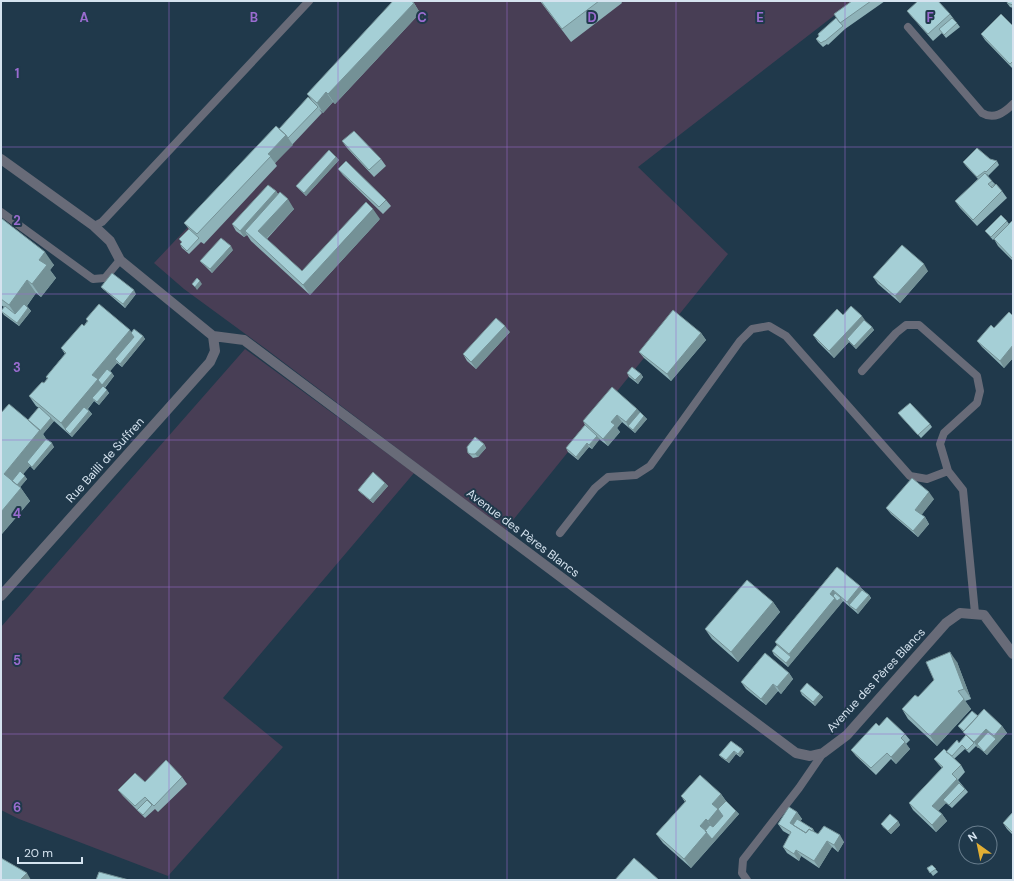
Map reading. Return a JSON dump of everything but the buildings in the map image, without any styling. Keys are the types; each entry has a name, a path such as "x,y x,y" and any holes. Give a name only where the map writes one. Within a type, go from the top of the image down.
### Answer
{"street":[{"path":"1,159 94,226 110,241 120,260 213,336"},
{"name":"Rue Bailli de Suffren","path":"1,596 210,362 215,351 213,336"},
{"name":"Avenue des Pères Blancs","path":"213,336 244,340 796,753 810,756 823,753 847,734 946,622 960,613 975,613"},
{"path":"975,613 984,615 1013,654"}],"lane":[{"path":"94,226 102,222 309,1"},
{"path":"908,27 982,113 989,117 996,116 1004,112 1013,104"},
{"path":"1,212 93,279 105,278 120,260"},
{"path":"862,371 896,333 906,325 919,325 977,376 980,391 977,403 944,433 940,444 948,471 963,490 975,613"},
{"path":"560,533 595,488 608,477 636,475 650,466 740,341 752,329 769,326 786,336 910,476 927,479 948,471"},
{"path":"747,880 742,872 743,860 799,788 823,753"}],"shaded area":[{"path":"401,1 853,1 638,167 728,254 505,530 266,349 184,289 154,263"},
{"path":"245,349 414,473 223,698 283,747 168,876 19,819 1,810 1,627"}]}
